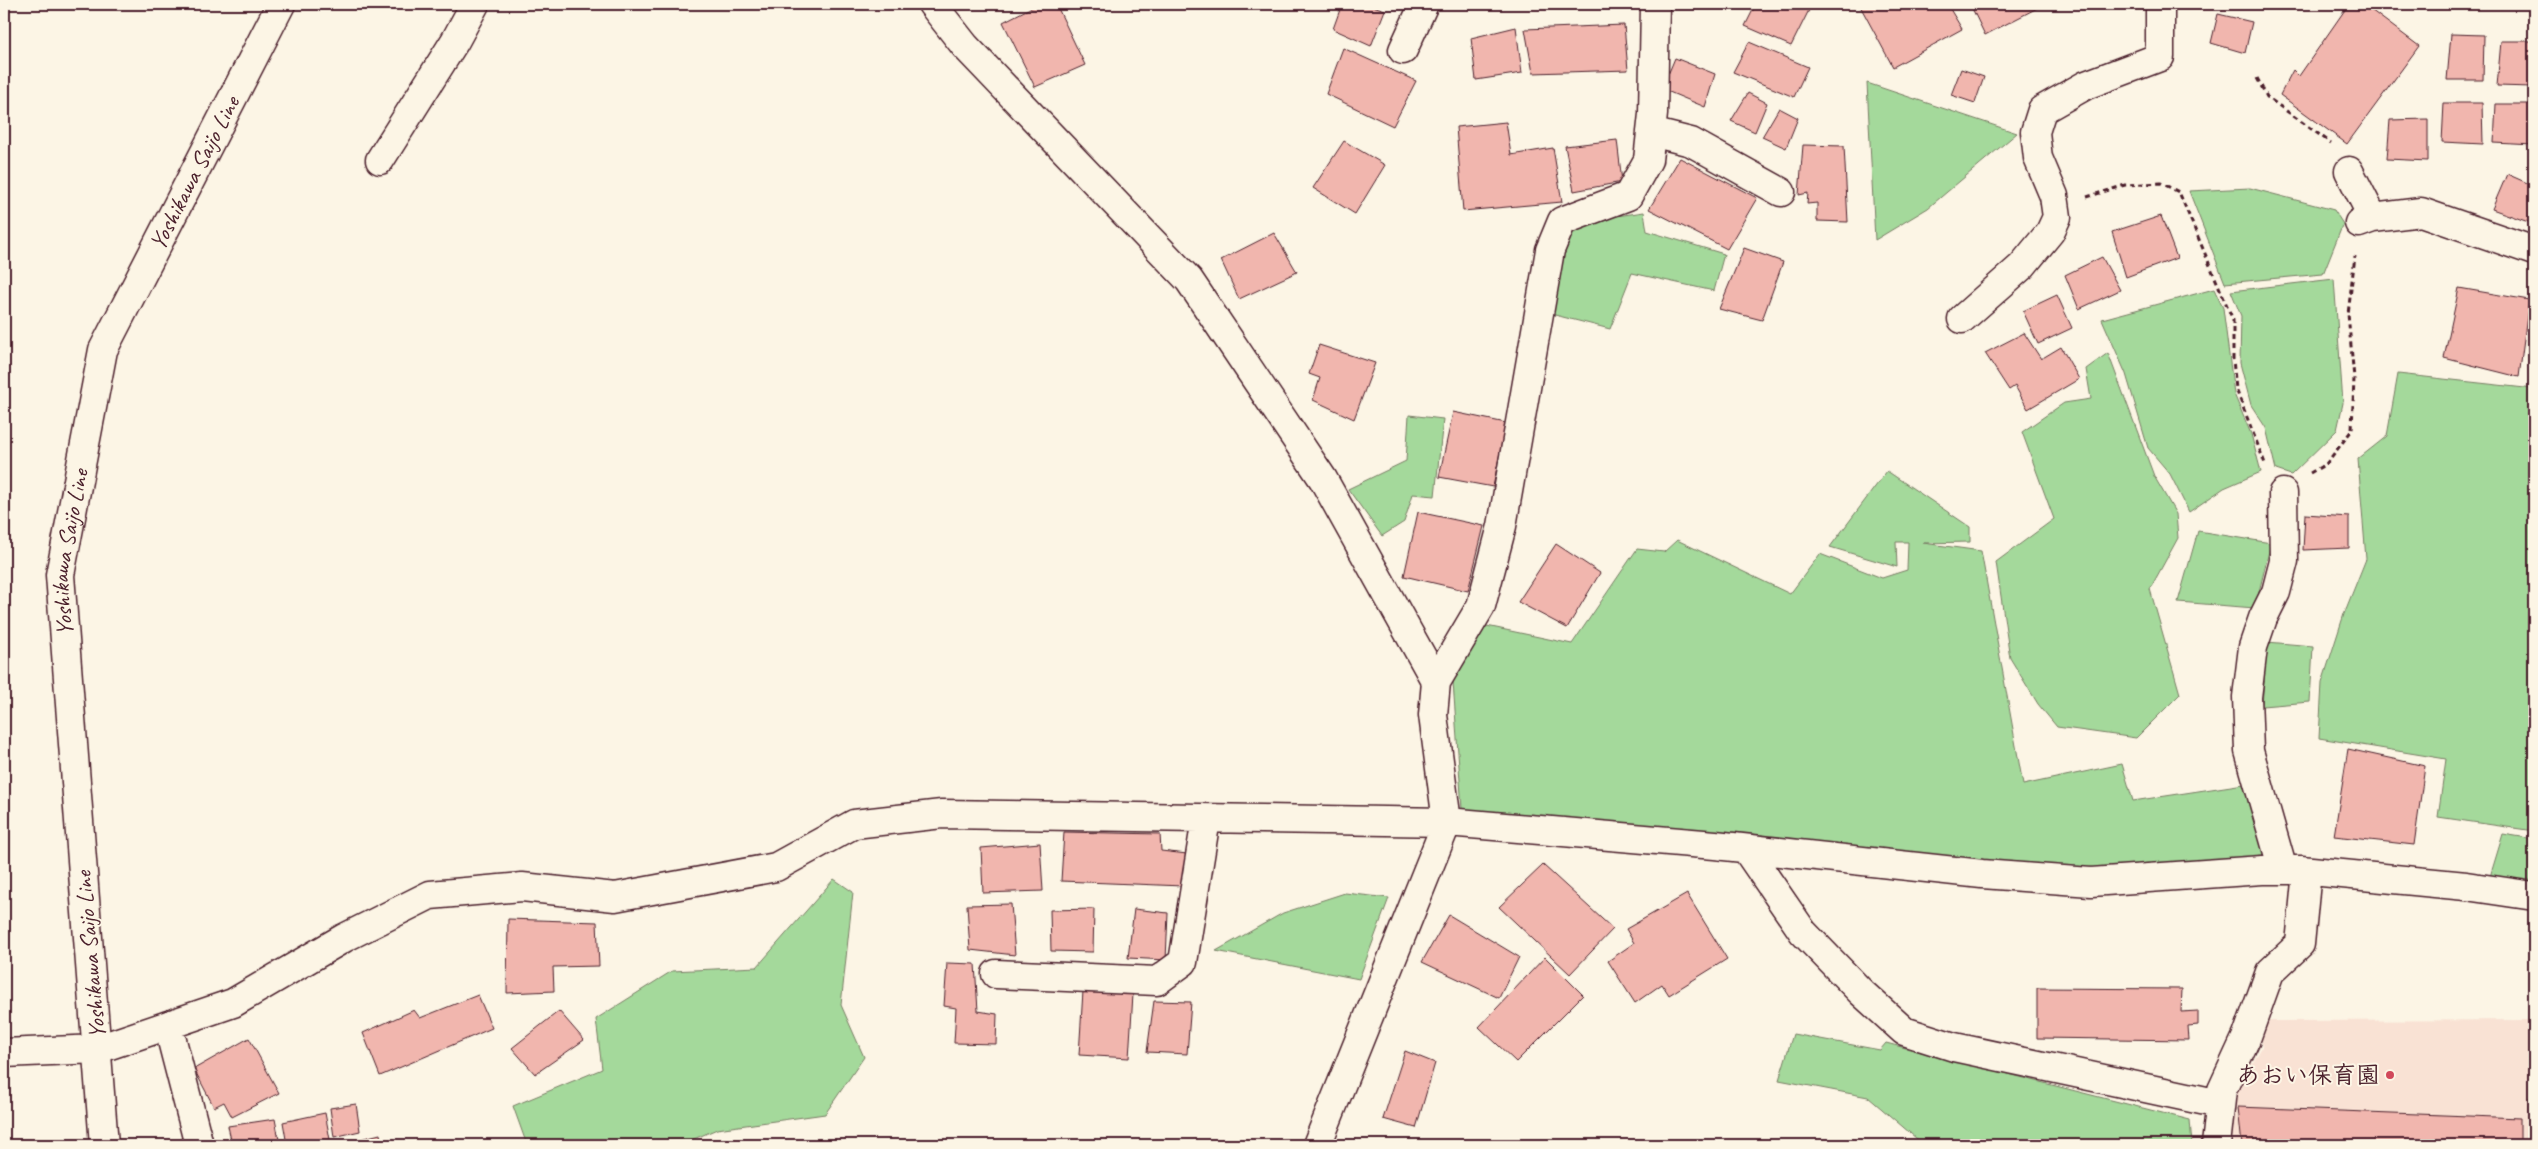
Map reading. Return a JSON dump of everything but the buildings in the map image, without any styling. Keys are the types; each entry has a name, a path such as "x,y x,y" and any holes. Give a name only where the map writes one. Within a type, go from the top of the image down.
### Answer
{"street":[{"name":"Yoshikawa Saijo Line","path":"104,1145 60,575 103,350 282,4"},
{"path":"380,160 455,41 474,4"},
{"path":"932,4 965,46 1189,280 1323,479 1436,682"},
{"path":"1403,50 1424,4"},
{"path":"1317,1145 1448,822 1434,715 1436,682 1481,606 1502,526 1550,250 1562,221 1628,196 1648,160 1651,132 1654,4"},
{"path":"1962,319 2028,259 2050,232 2056,217 2054,196 2038,158 2034,132 2042,110 2086,85 2160,57 2160,4"},
{"path":"1651,132 1691,142 1781,192"},
{"path":"2349,171 2366,221 2421,212 2534,251"},
{"path":"2216,1145 2222,1090 2247,1036 2270,972 2300,944 2295,870 2249,751 2248,697 2253,647 2263,618 2276,592 2284,561 2283,493"},
{"path":"4,1053 98,1049 233,1003 344,938 430,895 522,887 615,897 776,867 854,824 942,814 1448,822 1746,849 1982,874 2091,882 2295,870 2466,886 2534,896"},
{"path":"996,974 1157,981 1183,962 1206,819"},
{"path":"1746,849 1803,932 1861,992 1904,1031 1954,1047 2220,1104"},
{"path":"168,1025 199,1145"}],"path":[{"path":"2257,78 2267,97 2331,142 2349,171"},
{"path":"2056,206 2125,184 2160,183 2179,192 2233,320 2233,360 2236,389 2268,471 2283,493 2326,464 2352,430 2354,378 2348,314 2366,221"}],"shaded area":[{"name":"あおい保育園","path":"2534,1020 2534,1145 2233,1145 2230,1103 2262,1047 2262,1021"}],"green space":[{"path":"1867,83 2017,133 1928,208 1875,240"},
{"path":"2250,188 2334,210 2343,224 2323,274 2225,283 2189,191"},
{"path":"1644,212 1647,231 1724,254 1714,291 1632,273 1610,329 1543,312 1570,223"},
{"path":"2334,279 2343,403 2337,430 2291,475 2276,470 2266,428 2251,405 2240,363 2241,316 2231,291"},
{"path":"2214,289 2223,308 2234,394 2251,434 2261,472 2224,488 2189,512 2170,474 2148,448 2126,374 2102,319"},
{"path":"2108,353 2154,476 2176,514 2178,538 2150,589 2180,694 2136,738 2057,727 2038,704 2010,658 1996,562 2054,519 2022,432 2064,403 2091,399 2086,369"},
{"path":"2398,374 2534,389 2534,831 2438,817 2446,759 2319,738 2322,683 2344,614 2366,559 2358,459 2387,436"},
{"path":"1409,415 1443,419 1435,496 1413,494 1404,522 1382,536 1348,489 1406,461"},
{"path":"1887,471 1970,527 1970,542 1923,543 1981,551 2023,785 2122,764 2133,801 2244,784 2271,861 2093,875 1462,809 1453,682 1482,625 1572,644 1637,549 1664,552 1677,540 1790,594 1820,554 1882,578 1907,570 1908,542 1896,542 1897,567 1830,547"},
{"path":"2198,531 2271,543 2255,608 2178,602"},
{"path":"2267,642 2313,646 2310,702 2262,706"},
{"path":"2503,834 2534,839 2534,888 2489,880"},
{"path":"834,879 853,892 841,1005 864,1057 825,1114 717,1129 680,1145 527,1145 513,1106 602,1069 596,1019 672,971 757,967"},
{"path":"1345,893 1389,898 1359,979 1216,951 1283,913"},
{"path":"1793,1034 1880,1050 1886,1043 2190,1120 2192,1145 1924,1145 1868,1097 1779,1080"},
{"path":"2529,1097 2534,1097 2534,1145 2528,1145"}],"place":[{"name":"あおい保育園","path":"2390,1075"}]}
